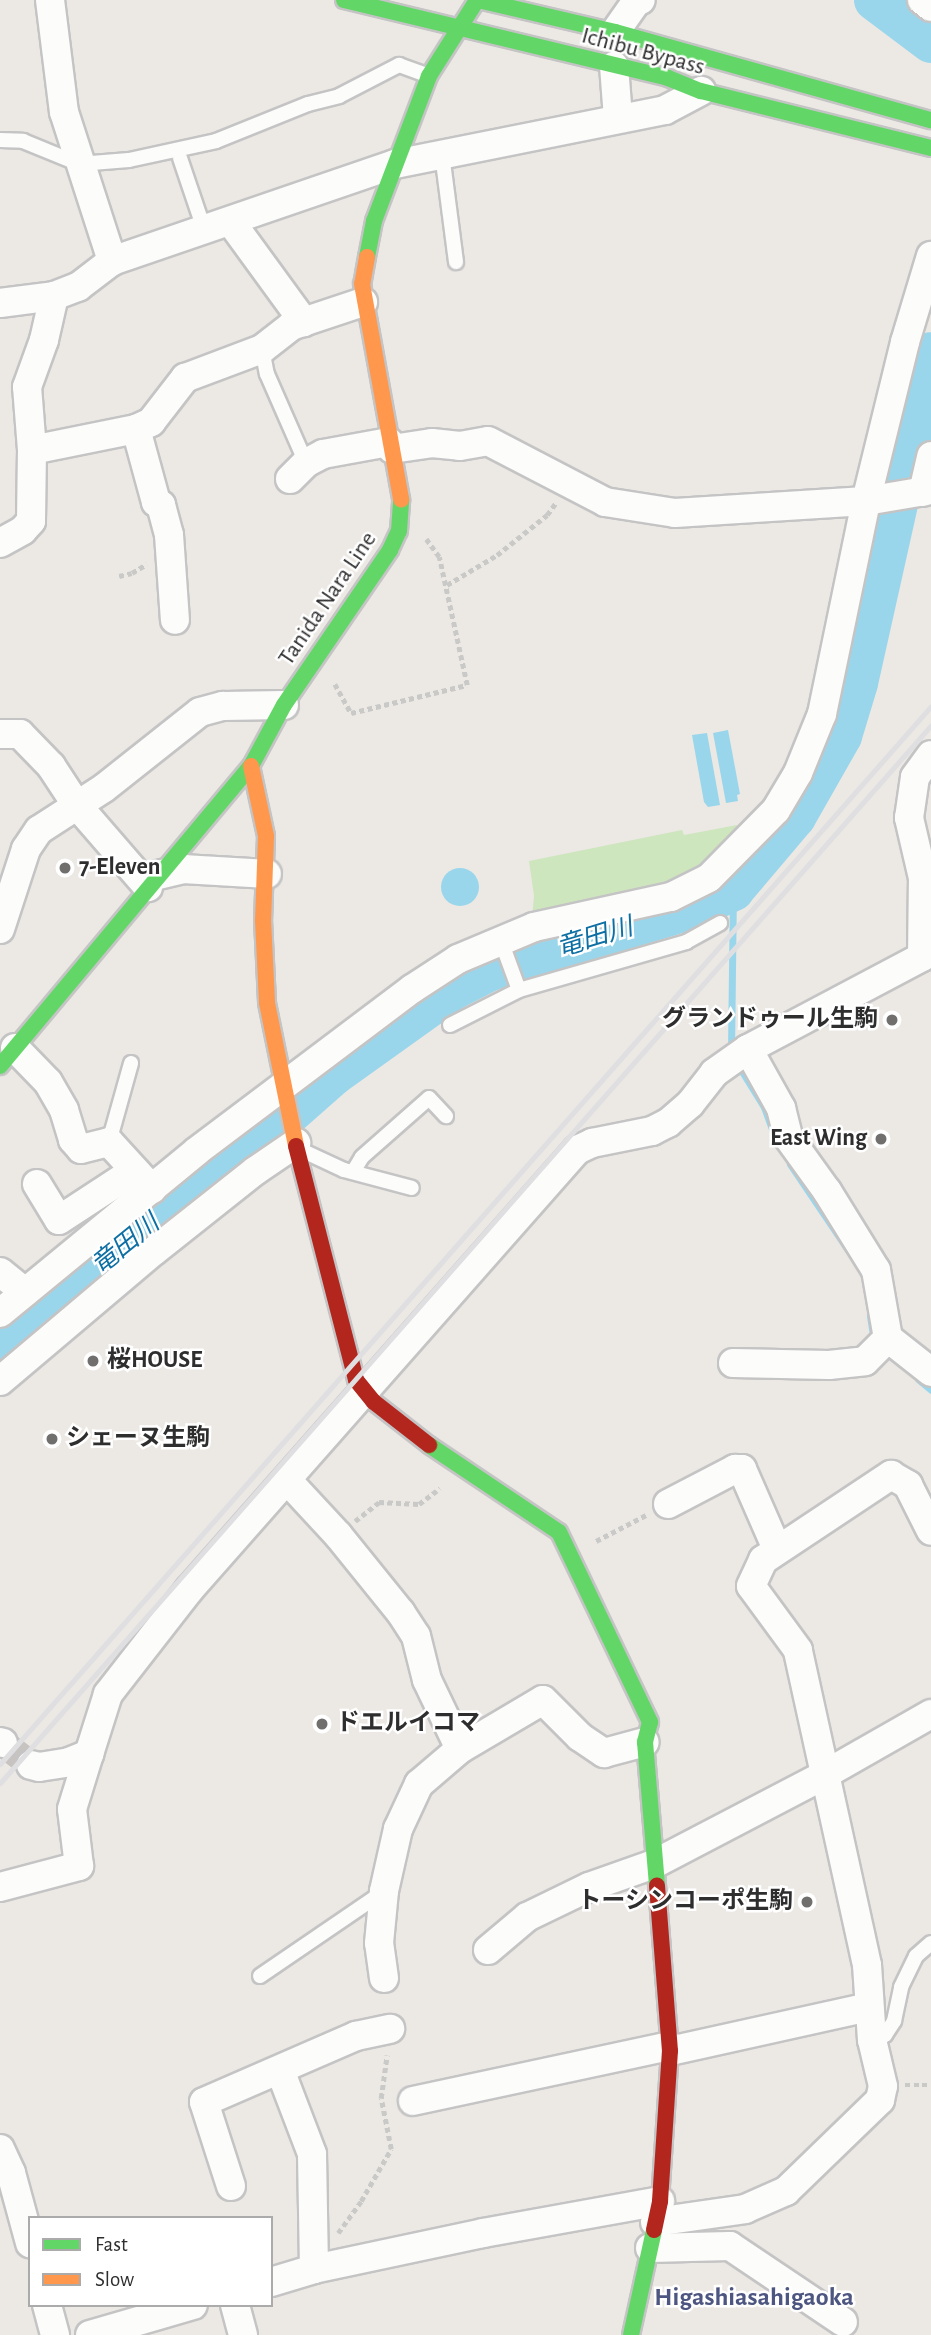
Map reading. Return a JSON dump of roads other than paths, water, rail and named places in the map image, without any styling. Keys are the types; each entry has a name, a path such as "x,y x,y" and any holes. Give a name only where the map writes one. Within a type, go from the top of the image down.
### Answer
{"main road":[{"name":"Ichibu Bypass","path":"344,0 668,78 701,91 931,148"},
{"name":"Ichibu Bypass","path":"478,0 615,32 931,120"},
{"name":"Tanida Nara Line","path":"6,1054 251,766 284,705 390,550 399,531 402,513 363,302 362,284 374,221 429,76 478,0"},
{"path":"251,766 266,836 267,874 263,920 267,1003 283,1090 356,1380 374,1402 463,1470 559,1532 650,1722 645,1742 669,2048 655,2223 631,2335"}],"street":[{"path":"50,0 57,77 79,164 112,261"},
{"path":"615,32 636,2 641,0"},
{"path":"922,0 931,7"},
{"path":"614,66 618,118"},
{"path":"0,303 54,296 78,287 112,261 395,164 664,110 701,91"},
{"path":"217,225 304,322"},
{"path":"37,1184 59,1220 143,1180 283,1090 412,989 458,959 534,927 671,897 709,878 776,810 798,774 822,714 866,501 905,342 931,256"},
{"path":"0,543 23,530 31,522 32,450 27,387 44,340 54,296"},
{"path":"32,450 136,429 151,422 185,378 262,349 291,326 363,302"},
{"path":"136,429 156,502 161,505 169,535 175,620"},
{"path":"298,471 323,454 391,445 432,443 460,446 488,441 605,502 675,513 866,501 927,491 931,456"},
{"path":"0,929 26,849 39,830 104,788 200,712 223,706 284,705"},
{"path":"0,734 20,734 51,766 76,804 153,881 184,869 267,874"},
{"path":"0,1887 79,1866 72,1809 108,1694 189,1590 577,1150 592,1143 652,1131 668,1124 690,1104 714,1073 748,1049 926,962 923,878 909,818 915,777 931,754"},
{"path":"748,1049 781,1108 788,1137 827,1191 876,1270 888,1338 931,1372"},
{"path":"6,1054 48,1082 64,1110 73,1140 81,1149 109,1142 143,1180"},
{"path":"0,1381 164,1243 295,1140"},
{"path":"0,1313 143,1180"},
{"path":"0,1272 25,1292"},
{"path":"733,1363 829,1365 865,1361 888,1338"},
{"path":"668,1504 735,1469 742,1469 777,1549"},
{"path":"273,2281 314,2269 483,2233 655,2223 745,2209 786,2191 880,2100 883,2086 872,2040 867,1965 798,1650 751,1586 763,1560 891,1475 908,1485 931,1531"},
{"path":"288,1479 338,1535 401,1613 416,1636 426,1680 460,1749"},
{"path":"384,1978 379,1943 384,1891 406,1808 419,1784 460,1749 543,1700 580,1737 604,1753 645,1742"},
{"path":"488,1950 527,1917 589,1887 654,1864 824,1775 931,1714"},
{"path":"31,1765 39,1767 69,1762 89,1754"},
{"path":"412,2101 869,2007"},
{"path":"231,2186 204,2102 356,2036 390,2029"},
{"path":"280,2070 312,2154 314,2269"},
{"path":"0,2149 11,2173 26,2230"},
{"path":"655,2223 730,2246 843,2322"},
{"path":"48,2307 55,2335"},
{"path":"90,2335 186,2307"},
{"path":"236,2307 243,2335"}],"lane":[{"path":"0,140 23,141 79,164 129,160 216,141 308,104 340,96 399,65 429,76"},
{"path":"442,154 456,262"},
{"path":"180,158 217,225"},
{"path":"262,349 267,374 298,471"},
{"path":"450,1026 519,990 686,942 720,923"},
{"path":"500,941 519,990"},
{"path":"109,1142 131,1063"},
{"path":"352,1172 362,1157 429,1098 446,1116"},
{"path":"295,1140 352,1172 412,1188"},
{"path":"260,1976 384,1891"},
{"path":"872,2040 885,2035 890,2028 906,1976 916,1956 931,1943"},
{"path":"0,2200 26,2230"}],"water":[{"path":"728,730 740,794 737,795 738,801 726,803 713,733"},
{"path":"707,733 720,805 708,807 704,802 692,735"},
{"path":"460,868 473,874 479,887 473,900 460,906 447,900 441,887 447,874"}],"waterway":[{"path":"875,0 931,42"},
{"name":"竜田川","path":"0,1348 257,1142 333,1075 453,989 490,970 699,906 733,890 795,817 841,736 857,683 931,353"},
{"path":"731,1052 733,890"},
{"path":"738,1065 764,1107 774,1135"},
{"path":"790,1164 848,1250"},
{"path":"870,1316 874,1342"},
{"path":"918,1379 931,1390"}],"tunnel":[{"path":"3,1743 31,1765"}],"railway":[{"path":"0,1764 931,706"},
{"path":"0,1783 931,725"}],"place":[{"name":"7-Eleven","path":"65,868"},
{"name":"グランドゥール生駒","path":"892,1020"},
{"name":"East Wing","path":"881,1139"},
{"name":"桜HOUSE","path":"93,1361"},
{"name":"シェーヌ生駒","path":"52,1439"},
{"name":"ドエルイコマ","path":"322,1724"},
{"name":"トーシンコーポ生駒","path":"807,1902"}],"district":[{"name":"Higashiasahigaoka","path":"754,2298"}]}
